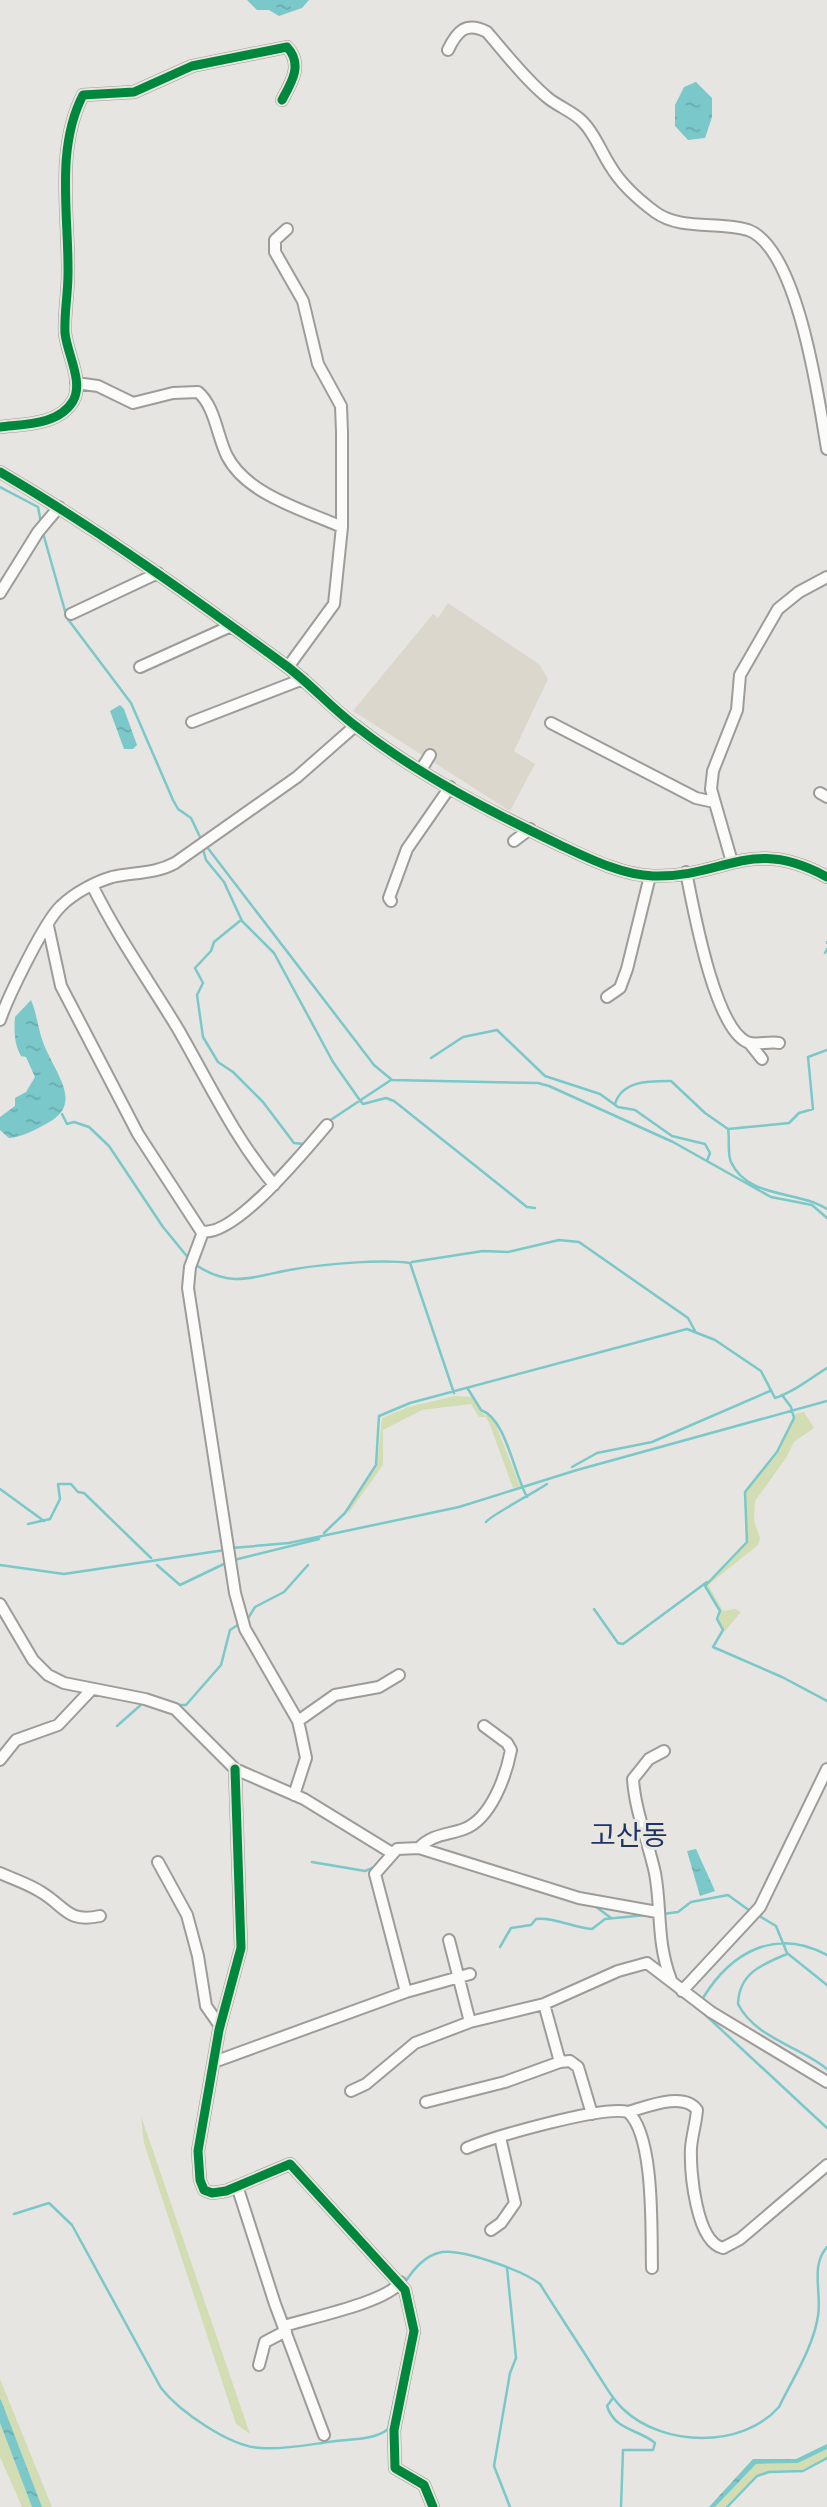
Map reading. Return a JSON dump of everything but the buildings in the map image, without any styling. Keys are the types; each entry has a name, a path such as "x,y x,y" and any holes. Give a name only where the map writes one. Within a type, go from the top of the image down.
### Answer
{"street":[{"path":"448,50 455,35 465,27 477,26 487,32 542,92 583,121 611,168 629,190 658,214 679,221 747,230 759,236 780,263 794,296 808,350 827,449"},
{"path":"251,39 253,52"},
{"path":"0,427 57,416 73,401 76,383 65,335 66,165 69,127 83,96 134,92 192,66 287,47 293,53 295,76 282,100"},
{"path":"287,229 275,240 275,252 303,301 314,353 341,406 342,527 334,604 288,667"},
{"path":"76,383 98,386 133,404 173,393 198,392 210,409 229,460 246,479 265,492 342,527"},
{"path":"0,472 59,507 158,573 288,667 355,726 421,771 585,856 650,876 770,857 799,864 827,877"},
{"path":"0,593 38,532 59,507"},
{"path":"71,614 158,573"},
{"path":"732,862 714,802 713,771 737,710 740,675 778,609 799,592 827,577"},
{"path":"140,667 231,626"},
{"path":"192,722 303,679"},
{"path":"551,723 695,799 714,802"},
{"path":"0,1020 59,907 112,877 157,871 175,863 297,777 355,726"},
{"path":"421,771 430,755"},
{"path":"391,901 389,898 403,856 450,787"},
{"path":"514,841 530,829"},
{"path":"686,872 706,967 730,1020 743,1040 750,1044 762,1059"},
{"path":"607,997 620,988 627,969 650,876"},
{"path":"92,886 142,975 154,989 193,1056 214,1098 248,1153 274,1185"},
{"path":"48,926 61,986 138,1134 197,1227 203,1232 215,1230 243,1213 274,1185 327,1125"},
{"path":"750,1044 779,1043"},
{"path":"203,1232 190,1267 188,1288 235,1593 245,1629 298,1721 306,1758 294,1795"},
{"path":"0,1604 33,1660 48,1675 64,1683 174,1709 235,1769 294,1795 392,1853"},
{"path":"298,1721 335,1695 379,1687 399,1675"},
{"path":"0,1760 16,1740 58,1725 92,1689"},
{"path":"419,1848 426,1840 476,1823 488,1807 508,1765 511,1750 507,1743 484,1726"},
{"path":"664,1751 649,1759 633,1779 634,1797 655,1877 663,1957 671,1980"},
{"path":"235,1769 242,1935 220,2026 198,2151 200,2180 204,2190 212,2193 237,2189 290,2164 400,2282 414,2331 394,2430 395,2468 424,2485 433,2507"},
{"path":"682,1991 736,1937 760,1907 827,1769"},
{"path":"406,1992 375,1874 397,1849 419,1848 579,1898 657,1912"},
{"path":"158,1862 187,1915 198,1956 206,2006 220,2026"},
{"path":"0,1874 41,1892 71,1916 87,1919 100,1916"},
{"path":"449,1940 470,2022"},
{"path":"351,2091 366,2084 415,2043 470,2022 544,2004 635,1965 647,1963 682,1991 827,2082"},
{"path":"214,2062 406,1992 470,1974"},
{"path":"544,2004 560,2062"},
{"path":"426,2102 505,2082 560,2062 570,2061 578,2067 592,2114"},
{"path":"467,2148 592,2114 628,2112 686,2102 697,2110 691,2160 702,2226 717,2246 723,2248 740,2239 827,2165"},
{"path":"628,2112 639,2132 646,2164 652,2206 652,2268"},
{"path":"491,2230 506,2217 515,2203 500,2137"},
{"path":"237,2189 324,2435"},
{"path":"260,2365 265,2342 285,2329 370,2300 387,2293 400,2282"}],"shaded area":[{"path":"448,603 540,665 548,679 514,751 535,764 510,811 353,711 433,614 438,618"}],"green space":[{"path":"455,1396 472,1397 483,1414 493,1418 520,1486 513,1488 486,1417 479,1417 471,1404 422,1410 383,1430 383,1465 348,1514 349,1507 377,1466 382,1418 408,1407"},
{"path":"804,1412 814,1428 794,1442 786,1458 755,1501 754,1520 760,1538 758,1545 708,1585 723,1611 735,1609 741,1612 725,1631 718,1622 721,1611 706,1586 748,1542 746,1492 779,1452 795,1414"},
{"path":"141,2116 250,2434 236,2424 144,2143"},
{"path":"0,2379 52,2507 42,2507 0,2399"},
{"path":"0,2423 32,2507 22,2507 0,2457"},
{"path":"827,2449 827,2457 802,2470 770,2471 757,2475 725,2507 715,2507 756,2464 798,2463"}],"water":[{"path":"247,0 309,0 302,8 279,16 269,10 257,10"},
{"path":"696,82 712,98 712,117 705,138 688,140 675,126 675,105 684,87"},
{"path":"120,705 124,709 137,745 133,749 124,749 110,711"},
{"path":"31,1000 43,1042 64,1088 64,1108 57,1117 44,1125 9,1138 0,1130 0,1117 15,1106 15,1098 26,1092 35,1077 26,1057 21,1056 15,1032 15,1017"},
{"path":"696,1849 715,1891 700,1896 687,1851"},
{"path":"0,2399 42,2507 32,2507 0,2423"},
{"path":"827,2444 827,2449 798,2463 756,2464 715,2507 709,2507 753,2459 796,2459"}],"waterway":[{"path":"0,487 38,507 41,523"},
{"path":"43,533 67,618 131,703 173,800 178,809 191,818 201,839"},
{"path":"207,847 374,1065 392,1080 538,1083 549,1086 673,1142 771,1197 812,1205 827,1218"},
{"path":"203,849 206,860 224,882 242,921 274,953 333,1062 363,1104 386,1098 394,1101 527,1207 535,1208"},
{"path":"241,920 214,942 211,951 195,968 203,983 197,995 203,1037 218,1062 233,1072 263,1102 294,1143 304,1144"},
{"path":"825,953 827,949"},
{"path":"431,1058 463,1037 497,1030 545,1076 600,1094 618,1107 635,1110 672,1136 705,1144 710,1153 707,1161"},
{"path":"615,1104 630,1086 671,1081 705,1113 728,1129 789,1123 799,1113 813,1109 808,1057 827,1050"},
{"path":"329,1121 391,1080"},
{"path":"62,1114 67,1124 74,1122 89,1127 109,1146 163,1227 190,1260"},
{"path":"728,1129 729,1154 739,1174 761,1188 827,1209"},
{"path":"412,1262 483,1251 508,1252 559,1240 579,1242 688,1318 695,1331"},
{"path":"196,1265 222,1277 245,1279 337,1264 410,1263 454,1393"},
{"path":"324,1533 345,1513 376,1465 379,1416 410,1403 687,1329 715,1340 761,1371 775,1398 795,1389 827,1368"},
{"path":"468,1389 481,1410 490,1415 497,1424 527,1497"},
{"path":"572,1467 597,1453 652,1442 770,1391"},
{"path":"782,1395 791,1407 794,1418 777,1452 745,1492 747,1542 705,1586 720,1611 717,1619 723,1630 713,1647 782,1677 827,1701"},
{"path":"232,1548 289,1543 459,1507 577,1470 827,1401"},
{"path":"28,1524 50,1519 60,1499 58,1484 71,1484 78,1492 84,1493 151,1558"},
{"path":"486,1522 547,1484"},
{"path":"0,1489 44,1521"},
{"path":"234,1560 319,1539"},
{"path":"0,1565 64,1574 225,1550"},
{"path":"157,1565 180,1585 228,1562"},
{"path":"247,1620 255,1607 284,1592 308,1565"},
{"path":"594,1609 618,1643 623,1644 707,1582"},
{"path":"177,1705 186,1705 221,1665 230,1630 241,1623"},
{"path":"117,1726 143,1703"},
{"path":"312,1862 365,1871 375,1867"},
{"path":"663,1914 678,1912 691,1902 728,1895 750,1911"},
{"path":"595,1906 611,1918"},
{"path":"756,1914 776,1926 787,1953 827,1985"},
{"path":"500,1947 511,1928 531,1925 536,1919 592,1929 605,1919 646,1915"},
{"path":"703,1998 727,1968 756,1949 790,1943 827,1955"},
{"path":"787,1954 768,1962 747,1978 742,1985 738,2004 746,2016 767,2034 827,2069"},
{"path":"699,2009 827,2128"},
{"path":"14,2214 49,2203 72,2225 161,2388 192,2417 220,2435 261,2448 298,2446 377,2435 388,2429 397,2387"},
{"path":"405,2282 425,2259 442,2252 478,2257 532,2279 540,2284 623,2409 640,2422 659,2431 702,2438 745,2430 763,2421 779,2407 807,2351 815,2328 819,2307 819,2263 827,2247"},
{"path":"507,2268 516,2358 510,2373 494,2466 510,2507"},
{"path":"613,2398 607,2406 616,2420 655,2443 653,2450 623,2450 621,2507"},
{"path":"727,2507 757,2476 769,2472 803,2471 827,2458"}],"cycle path":[{"path":"0,427 40,422 59,415 67,409 76,393 76,377 65,333 68,274 65,183 69,138 83,95 134,92 192,66 287,47 292,53 295,66 292,80 282,100"},
{"path":"0,472 109,541 215,614 294,672 348,720 380,744 454,791 532,831 604,864 641,875 678,875 738,862 777,859 800,865 827,877"},
{"path":"235,1769 241,1948 219,2030 198,2151 200,2180 204,2190 212,2193 226,2191 290,2164 405,2290 414,2331 394,2430 395,2468 424,2485 433,2507"}],"district":[{"name":"고산동","path":"629,1835"}]}
